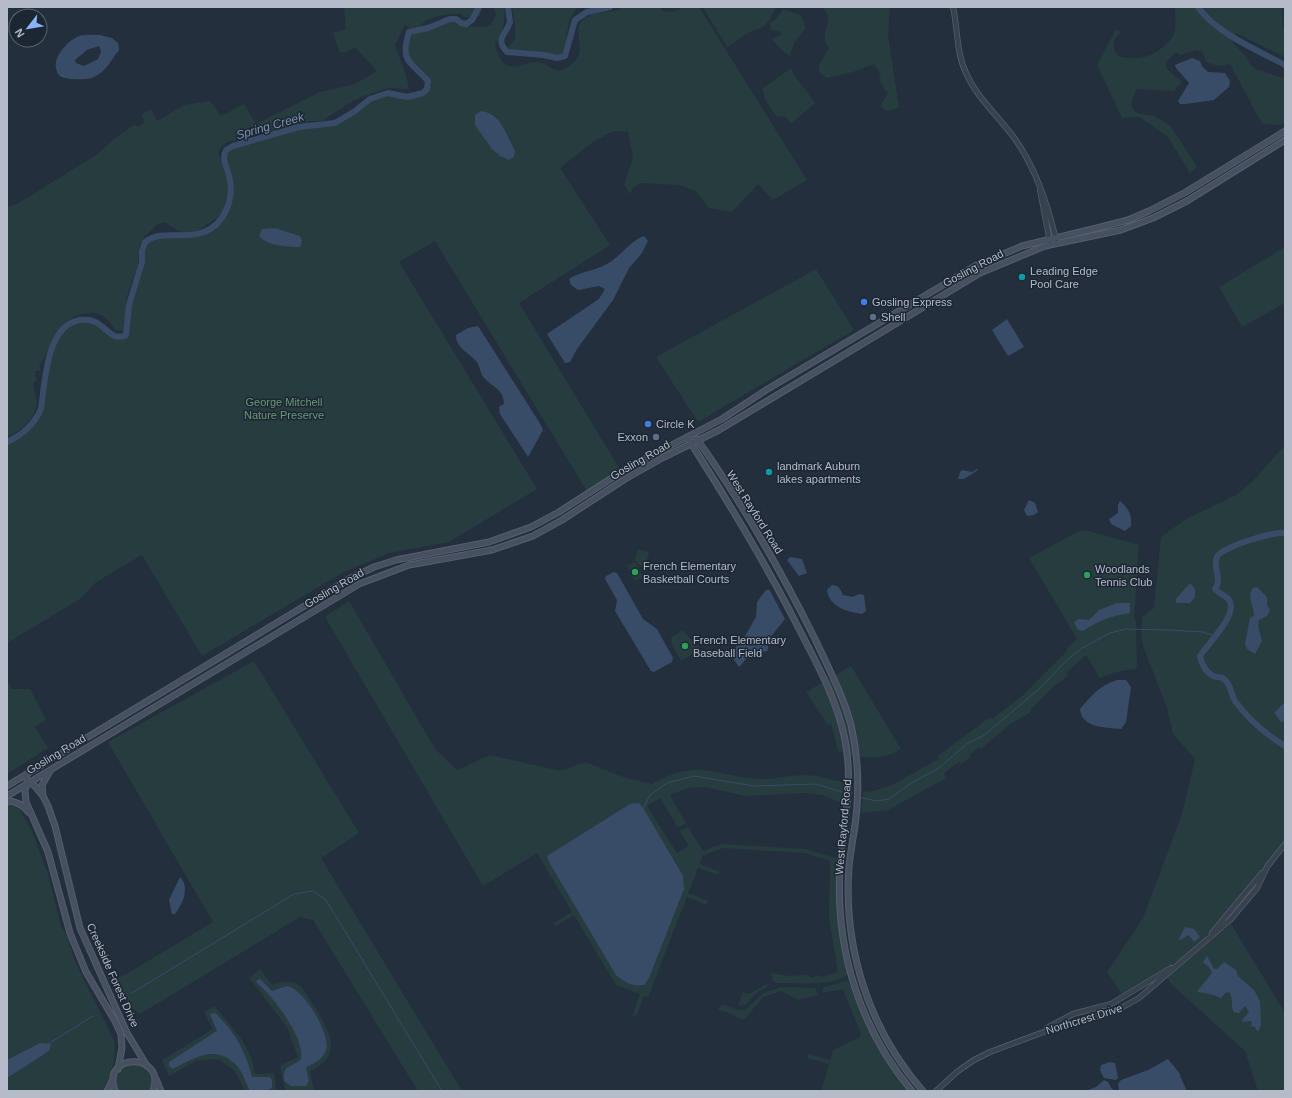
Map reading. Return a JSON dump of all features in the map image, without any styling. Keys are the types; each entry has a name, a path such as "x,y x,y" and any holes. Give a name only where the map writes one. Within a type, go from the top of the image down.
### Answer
{"main road":[{"name":"Gosling Road","path":"7,786 349,579 374,567 396,560 488,542 522,531 559,512 629,467 693,434 975,266 1022,246 1128,220 1149,211 1186,192 1285,131"},
{"name":"Gosling Road","path":"7,796 358,584 409,564 483,552 526,539 562,520 643,468 698,441 965,281 1003,262 1051,245 1121,230 1153,218 1190,199 1285,140"},
{"name":"West Rayford Road","path":"693,434 772,560 825,660 843,700 856,760 857,808 849,867 848,892 849,919 854,952 867,997 884,1035 903,1066 923,1091"},
{"name":"West Rayford Road","path":"687,437 781,592 817,663 840,719 848,757 849,797 840,867 839,893 840,919 846,956 859,1000 869,1025 885,1054 912,1091"},
{"path":"817,663 825,660"},
{"name":"Creekside Forest Drive","path":"54,767 46,775 42,785 43,796 55,826 83,934 128,1033 153,1074 161,1091"},
{"name":"Creekside Forest Drive","path":"25,776 28,782 43,796"},
{"name":"Creekside Forest Drive","path":"28,782 26,802 48,852 65,916 86,972 121,1034 122,1048 118,1069 114,1076"},
{"name":"Creekside Forest Drive","path":"7,801 13,801 24,807 32,816"},
{"path":"118,1069 130,1062 137,1061 147,1066"},
{"path":"153,1074 155,1083 153,1091"},
{"path":"106,1091 114,1076"},
{"path":"114,1076 115,1091"}],"street":[{"path":"953,7 958,49 967,75 975,90 1016,140 1048,204 1057,244"},
{"path":"1038,185 1051,245"},
{"name":"Northcrest Drive","path":"936,1091 958,1071 974,1060 1038,1033 1117,1011 1143,995 1204,942 1285,844"},
{"name":"Northcrest Drive","path":"1038,1033 1068,1016 1116,1002 1184,960"}],"green space":[{"name":"George Mitchell Nature Preserve","path":"344,7 477,7 480,10 480,15 476,18 464,17 460,14 441,15 425,22 415,31 442,21 453,19 473,26 480,27 491,25 496,15 493,7 504,7 503,27 495,44 497,53 502,61 513,67 530,62 537,62 558,71 570,65 577,58 579,51 579,28 581,21 588,16 619,10 622,7 660,7 663,11 673,12 684,7 699,7 807,180 773,200 758,184 732,212 709,208 696,191 679,185 641,183 633,188 630,194 624,185 633,157 628,132 614,131 593,142 560,168 610,245 519,303 621,471 588,493 435,241 399,262 537,489 449,542 389,553 342,573 202,656 142,555 96,582 80,599 7,643 7,442 18,436 27,428 35,420 41,409 49,357 60,332 69,324 80,320 91,320 115,336 122,337 126,335 129,305 142,262 142,251 145,242 159,236 189,235 204,232 218,223 223,217 227,209 231,193 231,184 224,160 226,150 233,146 299,127 335,123 355,111 370,99 388,93 407,97 423,93 427,89 427,81 408,60 405,49 409,32 414,31 405,25 395,45 405,72 409,89 389,88 364,96 349,103 322,121 310,121 228,142 221,147 218,153 228,178 229,194 222,214 198,231 188,233 178,231 165,222 158,224 143,238 139,247 138,264 127,296 124,329 122,331 115,330 104,317 97,313 88,313 69,320 58,333 39,365 41,371 36,371 35,375 37,380 33,383 37,402 34,413 22,428 7,437 7,208 22,201 96,155 114,139 134,125 139,127 144,123 142,114 151,109 157,121 184,105 210,101 221,116 244,104 256,124 320,92 355,84 377,71 355,47 347,52 340,52 333,33 346,29"},
{"path":"512,7 577,7 569,21 564,54 558,58 536,53 508,53 507,48 515,39 515,25"},
{"path":"703,7 776,7 769,21 763,27 750,32 727,47"},
{"path":"823,7 890,7 888,35 899,108 886,111 880,106 888,93 884,89 879,78 881,74 874,64 853,72 827,78 819,72 819,65 829,48 825,41 828,16"},
{"path":"1175,7 1282,7 1283,27 1285,30 1285,57 1236,33 1233,43 1256,69 1285,79 1285,122 1280,125 1262,124 1230,64 1218,66 1206,62 1203,53 1197,50 1180,55 1176,52 1166,62 1166,68 1182,82 1174,91 1136,89 1131,106 1137,113 1154,116 1170,125 1197,167 1190,173 1167,136 1139,117 1122,118 1097,65 1116,29 1121,31 1114,40 1114,49 1118,56 1137,58 1149,56 1155,53 1173,36 1175,25"},
{"path":"783,9 800,15 804,22 805,29 794,43 790,56 782,51 772,39 781,35 780,31 771,30 770,23 776,19"},
{"path":"791,68 815,103 791,124 786,117 776,116 766,101 762,89"},
{"path":"1285,247 1285,303 1242,327 1219,287"},
{"path":"816,269 854,330 698,422 656,357"},
{"path":"1285,445 1285,840 1244,893 1207,935 1184,957 1166,969 1170,975 1231,924 1285,1013 1285,1091 1258,1091 1245,1051 1171,984 1163,971 1125,994 1121,993 1107,972 1143,918 1182,814 1195,759 1173,734 1166,705 1143,646 1141,635 1142,617 1154,608 1161,537 1186,519 1236,495 1252,482"},
{"path":"1085,530 1139,545 1134,620 1136,621 1137,666 1135,669 1116,672 1100,678 1086,655 1067,672 1068,675 1056,684 1030,710 1031,712 1009,725 981,749 980,747 970,754 971,757 961,764 959,762 944,773 946,778 888,810 861,813 863,792 873,791 892,785 939,759 938,756 990,717 992,719 1022,696 1077,639 1029,558 1077,532"},
{"path":"638,549 649,552 645,568 639,565 635,560"},
{"name":"French Elementary Basketball Courts","path":"635,562 643,577 635,581 627,566"},
{"path":"349,601 435,749 457,770 490,755 560,771 585,762 623,777 652,784 668,776 695,770 762,779 809,775 846,783 845,804 822,795 805,793 745,796 705,787 688,788 670,795 686,823 678,828 660,798 647,806 677,853 689,846 680,831 688,827 703,851 721,844 805,849 839,859 839,920 848,974 833,981 824,983 776,983 773,981 771,973 789,976 807,975 813,978 817,975 822,977 838,972 829,918 830,861 805,853 723,848 702,856 700,864 720,872 718,875 698,868 688,893 708,901 706,905 687,897 648,997 644,996 636,1016 633,1015 640,994 616,985 574,915 556,926 554,923 572,912 537,853 483,886 325,617"},
{"name":"French Elementary Baseball Field","path":"682,630 699,647 699,649 681,661 672,645 671,638"},
{"path":"254,661 359,833 321,858 462,1091 418,1091 313,920 300,917 140,1014 127,1004 117,987 114,990 110,981 125,975 213,922 108,742"},
{"path":"851,666 901,749 885,756 870,758 838,751 831,724 828,725 806,692"},
{"path":"7,680 12,689 30,689 46,720 35,727 48,748 7,774"},
{"path":"7,788 31,829 48,874 61,926 68,938 74,959 114,1040 114,1060 108,1079 102,1091 7,1091"},
{"path":"260,969 272,985 281,982 292,982 302,988 315,1007 329,1034 331,1050 328,1058 321,1065 310,1071 314,1091 286,1091 285,1089 280,1066 298,1057 287,1027 249,978"},
{"path":"847,981 851,983 868,1026 882,1053 899,1079 909,1091 821,1091 829,1064 807,1058 809,1054 830,1060 833,1050 860,1037 861,1034 843,989 822,993 824,987"},
{"path":"768,983 767,987 756,993 746,1004 738,1006 743,992 749,994"},
{"path":"782,987 815,988 818,995 799,1000 781,991 763,997 744,1020 718,1009 721,1005 724,1005 739,1010 745,1010 763,993"},
{"path":"214,1006 234,1029 245,1045 253,1064 255,1074 274,1073 276,1091 245,1091 235,1071 218,1059 196,1061 169,1076 162,1060 213,1029 204,1012"},
{"path":"137,1063 142,1065 150,1074 152,1081 151,1091 117,1091 116,1079 119,1071 125,1066"}],"water":[{"path":"100,35 112,38 118,43 119,50 104,70 96,76 88,79 69,79 61,77 56,70 56,64 57,58 64,47 79,36","holes":["99,46 101,52 98,59 84,66 76,63 75,60 87,50"]},
{"path":"1192,58 1200,61 1202,66 1208,72 1225,73 1230,81 1229,87 1214,100 1180,104 1178,101 1189,83 1175,65"},
{"path":"481,111 494,116 502,126 515,151 514,157 509,160 500,156 492,149 475,125 475,115"},
{"path":"275,228 300,236 302,241 300,247 273,244 267,242 259,236 262,229"},
{"path":"644,236 648,241 642,253 629,268 613,300 577,349 570,362 565,363 547,334 599,299 605,289 599,286 578,290 571,285 569,279 578,274 607,264 639,238"},
{"path":"1007,319 1024,347 1008,356 992,330"},
{"path":"478,326 543,430 528,457 500,414 499,407 504,404 502,395 484,378 476,361 460,347 458,343 456,335 468,328"},
{"path":"977,469 978,470 964,479 958,479 962,470 972,472"},
{"path":"1029,500 1035,503 1038,512 1034,515 1027,516 1024,510"},
{"path":"1120,501 1128,510 1131,519 1131,526 1125,531 1111,524 1109,519 1118,513 1118,505"},
{"path":"790,557 802,559 807,573 799,576 787,560"},
{"path":"614,572 617,573 643,619 657,629 673,658 672,662 654,672 651,671 615,611 617,600 605,579 606,576"},
{"path":"1190,583 1195,589 1195,597 1190,603 1177,603 1175,600"},
{"path":"832,585 838,587 843,595 852,597 860,594 864,595 866,611 862,614 845,610 835,605 831,601 827,590"},
{"path":"1257,587 1267,597 1267,605 1270,610 1267,616 1259,620 1258,626 1262,641 1255,654 1247,649 1245,644 1250,618 1254,615 1250,595 1253,588"},
{"path":"769,589 785,619 769,639 768,650 751,654 739,667 732,657 732,652 745,636 756,617 757,602 765,591"},
{"path":"1117,603 1130,603 1130,613 1106,619 1083,631 1078,630 1074,623 1078,619 1089,620 1099,610"},
{"path":"1126,680 1131,687 1126,722 1121,729 1090,724 1082,716 1080,709 1092,695 1111,682"},
{"path":"1283,704 1285,705 1285,721 1281,722 1274,713"},
{"path":"639,803 683,876 684,889 649,978 644,985 629,983 616,975 549,862 547,856 630,804"},
{"path":"180,877 185,886 183,901 175,914 172,914 169,900"},
{"path":"1185,927 1194,929 1200,937 1194,942 1189,935 1178,941"},
{"path":"1207,956 1214,969 1217,969 1224,962 1236,970 1238,976 1254,990 1260,1001 1261,1024 1259,1030 1257,1031 1255,1027 1251,1026 1252,1023 1250,1021 1242,1022 1249,1012 1245,1006 1239,1013 1234,1012 1229,992 1225,993 1221,998 1198,992 1212,973 1209,967 1203,962"},
{"path":"260,979 272,991 287,986 294,989 308,1003 320,1024 324,1034 326,1050 320,1059 306,1068 309,1081 306,1086 291,1086 284,1081 284,1072 286,1069 301,1059 301,1050 293,1029 279,1007 257,983 256,981"},
{"path":"215,1013 228,1027 243,1050 252,1077 269,1077 272,1080 272,1088 264,1091 250,1091 237,1066 229,1059 221,1055 213,1054 197,1057 173,1069 169,1066 169,1062 217,1031 210,1014"},
{"path":"40,1043 51,1044 49,1051 7,1078 7,1060"},
{"path":"1168,1059 1180,1074 1187,1091 1119,1091 1118,1084 1121,1080 1148,1070"},
{"path":"1110,1062 1115,1063 1118,1078 1116,1080 1104,1078 1100,1070 1101,1065"},
{"path":"1104,1080 1108,1082 1112,1089 1116,1091 1085,1091 1096,1087"}],"waterway":[{"name":"Spring Creek","path":"7,442 27,429 35,420 41,409 49,357 60,332 69,324 80,320 91,320 98,323 115,336 122,337 126,335 129,305 142,262 142,251 145,242 159,236 189,235 204,232 218,223 223,217 227,209 231,193 231,184 224,160 226,150 233,146 299,127 335,123 355,111 370,99 388,93 407,97 423,93 427,89 428,81 411,64 406,55 406,42 409,32 428,28 450,19 456,19 461,23 466,24 472,20 479,7"},
{"name":"Spring Creek","path":"508,7 510,22 501,40 503,47 507,52 544,55 557,58 565,56 575,20 587,12 610,7"},
{"path":"1198,7 1215,25 1226,33 1285,65"},
{"path":"1285,533 1271,534 1249,540 1228,549 1217,557 1216,565 1218,581 1215,589 1229,600 1231,606 1230,613 1221,628 1200,656 1203,666 1210,674 1226,681 1235,701 1246,714 1271,737 1285,746"},
{"path":"862,798 877,801 889,799 913,782 939,768 968,743 983,736 1038,690 1067,660 1082,648 1110,633 1126,629 1169,630 1203,632 1215,636"},
{"path":"643,809 650,795 667,783 694,776 754,786 816,784 845,793"},
{"path":"132,993 294,894 313,891 326,900 442,1091"},
{"path":"48,1044 93,1016"}],"place":[{"name":"Leading Edge Pool Care","path":"1022,277"},
{"name":"Gosling Express","path":"864,302"},
{"name":"Shell","path":"873,317"},
{"name":"Circle K","path":"648,424"},
{"name":"Exxon","path":"656,437"},
{"name":"landmark Auburn lakes apartments","path":"769,472"},
{"name":"French Elementary Basketball Courts","path":"635,572"},
{"name":"Woodlands Tennis Club","path":"1087,575"},
{"name":"French Elementary Baseball Field","path":"685,646"}]}
